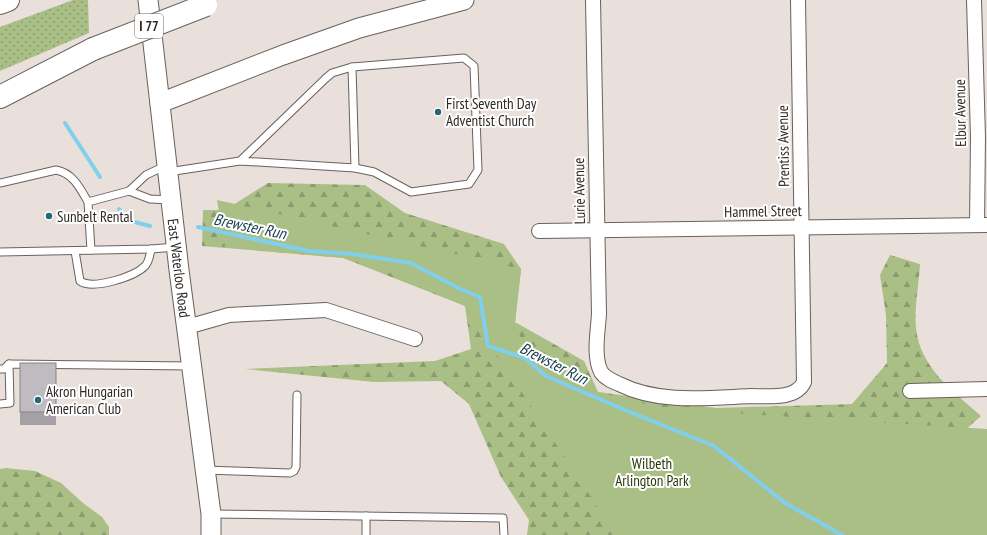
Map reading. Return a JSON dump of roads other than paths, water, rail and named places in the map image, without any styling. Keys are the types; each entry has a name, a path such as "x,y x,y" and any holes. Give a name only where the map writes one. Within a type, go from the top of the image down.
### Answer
{"highway":[{"path":"0,3 8,0"},
{"name":"I 77","path":"0,97 92,49 212,2"}],"main road":[{"name":"East Waterloo Road","path":"148,0 176,247 211,514 211,535"},
{"path":"160,103 283,55 359,28 464,0"}],"street":[{"name":"Lurie Avenue","path":"593,0 598,314 597,349 601,370 607,378"},
{"name":"Prentiss Avenue","path":"607,378 630,390 655,396 680,398 781,395 789,394 802,387 804,382 800,228 801,184 798,0"},
{"name":"Elbur Avenue","path":"974,0 982,225"},
{"name":"Hammel Street","path":"539,230 982,225"},
{"path":"187,327 229,315 326,310 415,339"},
{"path":"910,390 987,389"}],"lane":[{"path":"88,202 129,191 146,175 167,169 240,161 355,168 374,172 411,192 469,184 478,170 474,66 464,58 352,67 332,73 240,161"},
{"path":"352,67 355,168"},
{"path":"0,183 56,170 71,177 88,202 91,250"},
{"path":"129,191 150,199 171,200"},
{"path":"0,252 151,249 176,247"},
{"path":"75,251 80,281 91,285 120,279 134,273 145,266 151,249"},
{"path":"0,369 4,369 9,364 192,366"},
{"path":"0,404 10,403 9,364"},
{"path":"205,470 294,472 296,467 297,395"},
{"path":"211,514 504,518 504,535"},
{"path":"366,516 366,535"}],"waterway":[{"name":"Brewster Run","path":"65,123 100,177"},
{"name":"Brewster Run","path":"119,209 127,220 150,226"},
{"name":"Brewster Run","path":"198,227 309,251 352,254 411,263 460,289 480,297 488,346 525,358 546,376 714,446 785,503 842,535"}],"place":[{"name":"First Seventh Day Adventist Church","path":"438,112"},
{"name":"Sunbelt Rental","path":"49,216"},
{"name":"Akron Hungarian American Club","path":"38,400"}],"park label":[{"name":"Wilbeth Arlington Park","path":"652,472"}]}
